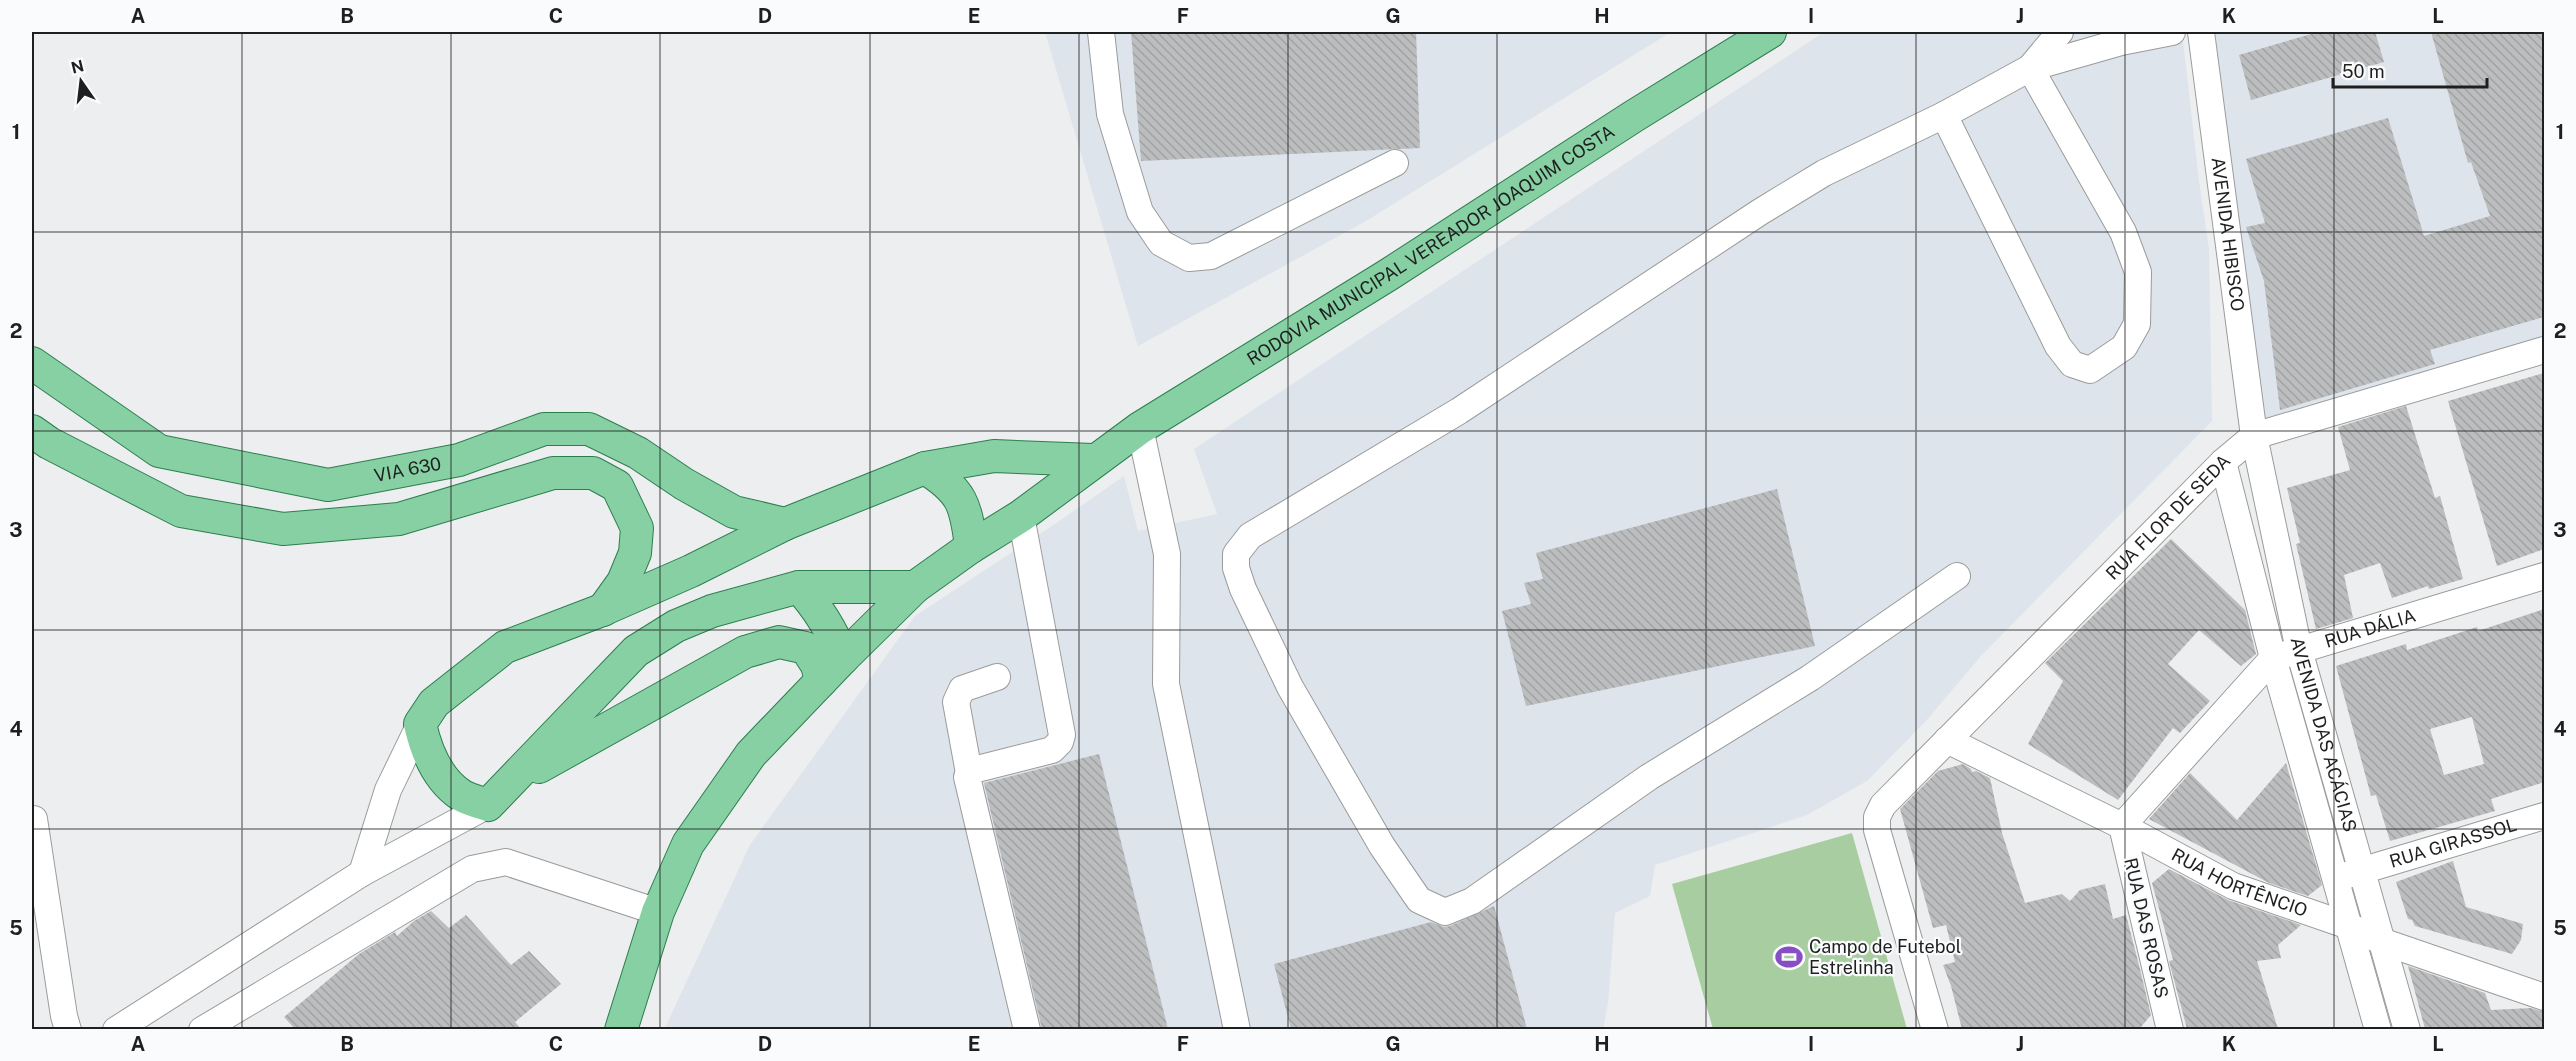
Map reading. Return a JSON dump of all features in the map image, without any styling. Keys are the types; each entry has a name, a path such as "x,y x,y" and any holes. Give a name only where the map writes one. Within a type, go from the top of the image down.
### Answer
{"main road":[{"name":"RODOVIA MUNICIPAL VEREADOR JOAQUIM COSTA","path":"915,587 971,547 1021,516 1140,428 1388,275 1634,116 1770,32"},
{"name":"VIA 630","path":"32,363 159,451 328,485 459,460 544,429 589,429 638,453 684,484 734,512 785,524"},
{"path":"32,431 49,443 181,511 283,529 399,519 553,473 594,473 617,486 637,528 635,553 623,582 603,610"},
{"path":"821,681 817,665 806,648 779,642 746,652 497,796 461,795 438,772 426,750 420,724 434,703 505,647 603,610 691,571 785,524 925,468 994,456 1094,460"},
{"path":"925,468 947,482 961,500 967,515 971,547"},
{"path":"799,587 817,607 831,628 843,658"},
{"path":"497,796 636,651 657,636 712,611 799,587 915,587"},
{"path":"621,1029 658,912 688,844 750,754 915,587"}],"street":[{"path":"1101,32 1110,114 1140,212 1161,243 1190,258 1211,256 1395,163"},
{"path":"2030,69 2060,32"},
{"path":"1957,576 1810,678 1649,777 1472,901 1444,912 1419,900 1382,846 1330,757 1290,687 1243,589 1236,568 1236,554 1251,536 1459,411 1760,212 1824,173 1944,115 2030,69 2121,42 2172,32"},
{"name":"AVENIDA HIBISCO","path":"2201,32 2254,436"},
{"path":"1944,115 2058,346 2072,364 2090,370 2124,347 2137,324 2138,272 2123,232 2030,69"},
{"name":"RUA FLOR DE SEDA","path":"1935,1029 1877,830 1877,817 1883,805 2223,462 2254,436 2544,350"},
{"path":"1140,428 1167,554 1166,684 1237,1029"},
{"name":"AVENIDA DAS ACÁCIAS","path":"2254,436 2299,650 2380,941 2407,1029"},
{"name":"AVENIDA DAS ACÁCIAS","path":"2223,462 2273,658 2378,1029"},
{"path":"969,773 1052,750 1060,742 1062,735 1021,516"},
{"name":"RUA DÁLIA","path":"2273,658 2544,576"},
{"path":"2122,826 2273,658"},
{"path":"997,677 962,689 956,702 969,773 967,777 1027,1029"},
{"path":"362,873 388,790 420,724"},
{"name":"RUA HORTÊNCIO","path":"1947,740 2122,826 2233,886 2349,926 2380,941 2544,997"},
{"path":"116,1029 362,873 497,796"},
{"name":"RUA GIRASSOL","path":"2336,879 2544,816"},
{"path":"34,819 64,1016 68,1029"},
{"name":"RUA DAS ROSAS","path":"2122,826 2170,1029"},
{"path":"202,1029 472,869 506,862 658,912"}],"shaded area":[{"path":"1045,32 1671,32 1366,221 1138,346"},
{"path":"1824,32 2182,32 2209,249 2212,421 1981,656 1925,722 1867,781 1807,815 1655,865 1650,896 1615,913 1608,1003 1603,1029 664,1030 750,845 915,616 1124,476 1138,531 1217,514 1194,449"},
{"path":"2212,32 2544,32 2544,342 2259,426"}],"green space":[{"name":"Campo de Futebol Estrelinha","path":"1852,833 1907,1029 1713,1029 1672,884"}],"building":[{"path":"1131,32 1416,32 1420,148 1141,161"},
{"path":"2318,32 2375,32 2384,62 2251,100 2239,55"},
{"path":"2431,32 2544,32 2544,317 2430,350 2435,364 2280,410 2264,281 2246,227 2265,223 2246,159 2388,118 2424,236 2490,216 2471,162 2468,163"},
{"path":"2544,373 2544,549 2497,566 2448,401"},
{"path":"2406,406 2435,498 2440,496 2463,579 2429,589 2428,586 2392,598 2380,563 2344,575 2353,618 2316,629 2296,544 2300,543 2287,488 2350,470 2338,427"},
{"path":"1777,489 1815,646 1526,706 1502,611 1531,604 1524,583 1543,579 1536,553"},
{"path":"2171,539 2245,610 2256,654 2241,666 2199,630 2168,664 2210,701 2180,733 2173,728 2118,800 2028,744 2063,681 2045,663"},
{"path":"2544,609 2544,782 2491,799 2495,811 2390,841 2376,795 2371,796 2336,666 2406,644 2407,650 2477,627 2478,631","holes":["2472,717 2484,764 2444,775 2430,729"]},
{"path":"1099,754 1168,1029 1042,1029 984,783"},
{"path":"2286,763 2322,885 2308,896 2269,883 2149,819 2190,773 2237,820"},
{"path":"1963,764 1972,772 1976,771 1990,778 2002,833 2025,903 2062,894 2070,901 2080,890 2105,884 2113,919 2126,915 2151,1015 2141,1027 2132,1029 1962,1029 1943,965 1955,962 1946,925 1933,928 1900,809 1938,771"},
{"path":"2453,861 2466,907 2523,924 2521,940 2512,954 2415,926 2412,920 2408,919 2396,882"},
{"path":"2169,869 2228,900 2301,925 2278,945 2281,958 2257,961 2278,1029 2187,1029 2169,961 2173,960 2152,883"},
{"path":"1494,906 1527,1029 1291,1029 1274,964 1431,922 1444,927 1450,926"},
{"path":"431,911 449,928 466,915 511,965 529,951 561,984 515,1022 521,1029 295,1029 284,1017 359,954 395,932 397,936 414,921"},
{"path":"2408,966 2485,993 2491,1010 2531,1008 2544,1012 2544,1029 2425,1029"}],"place":[{"name":"Campo de Futebol Estrelinha","path":"1789,957"}]}
